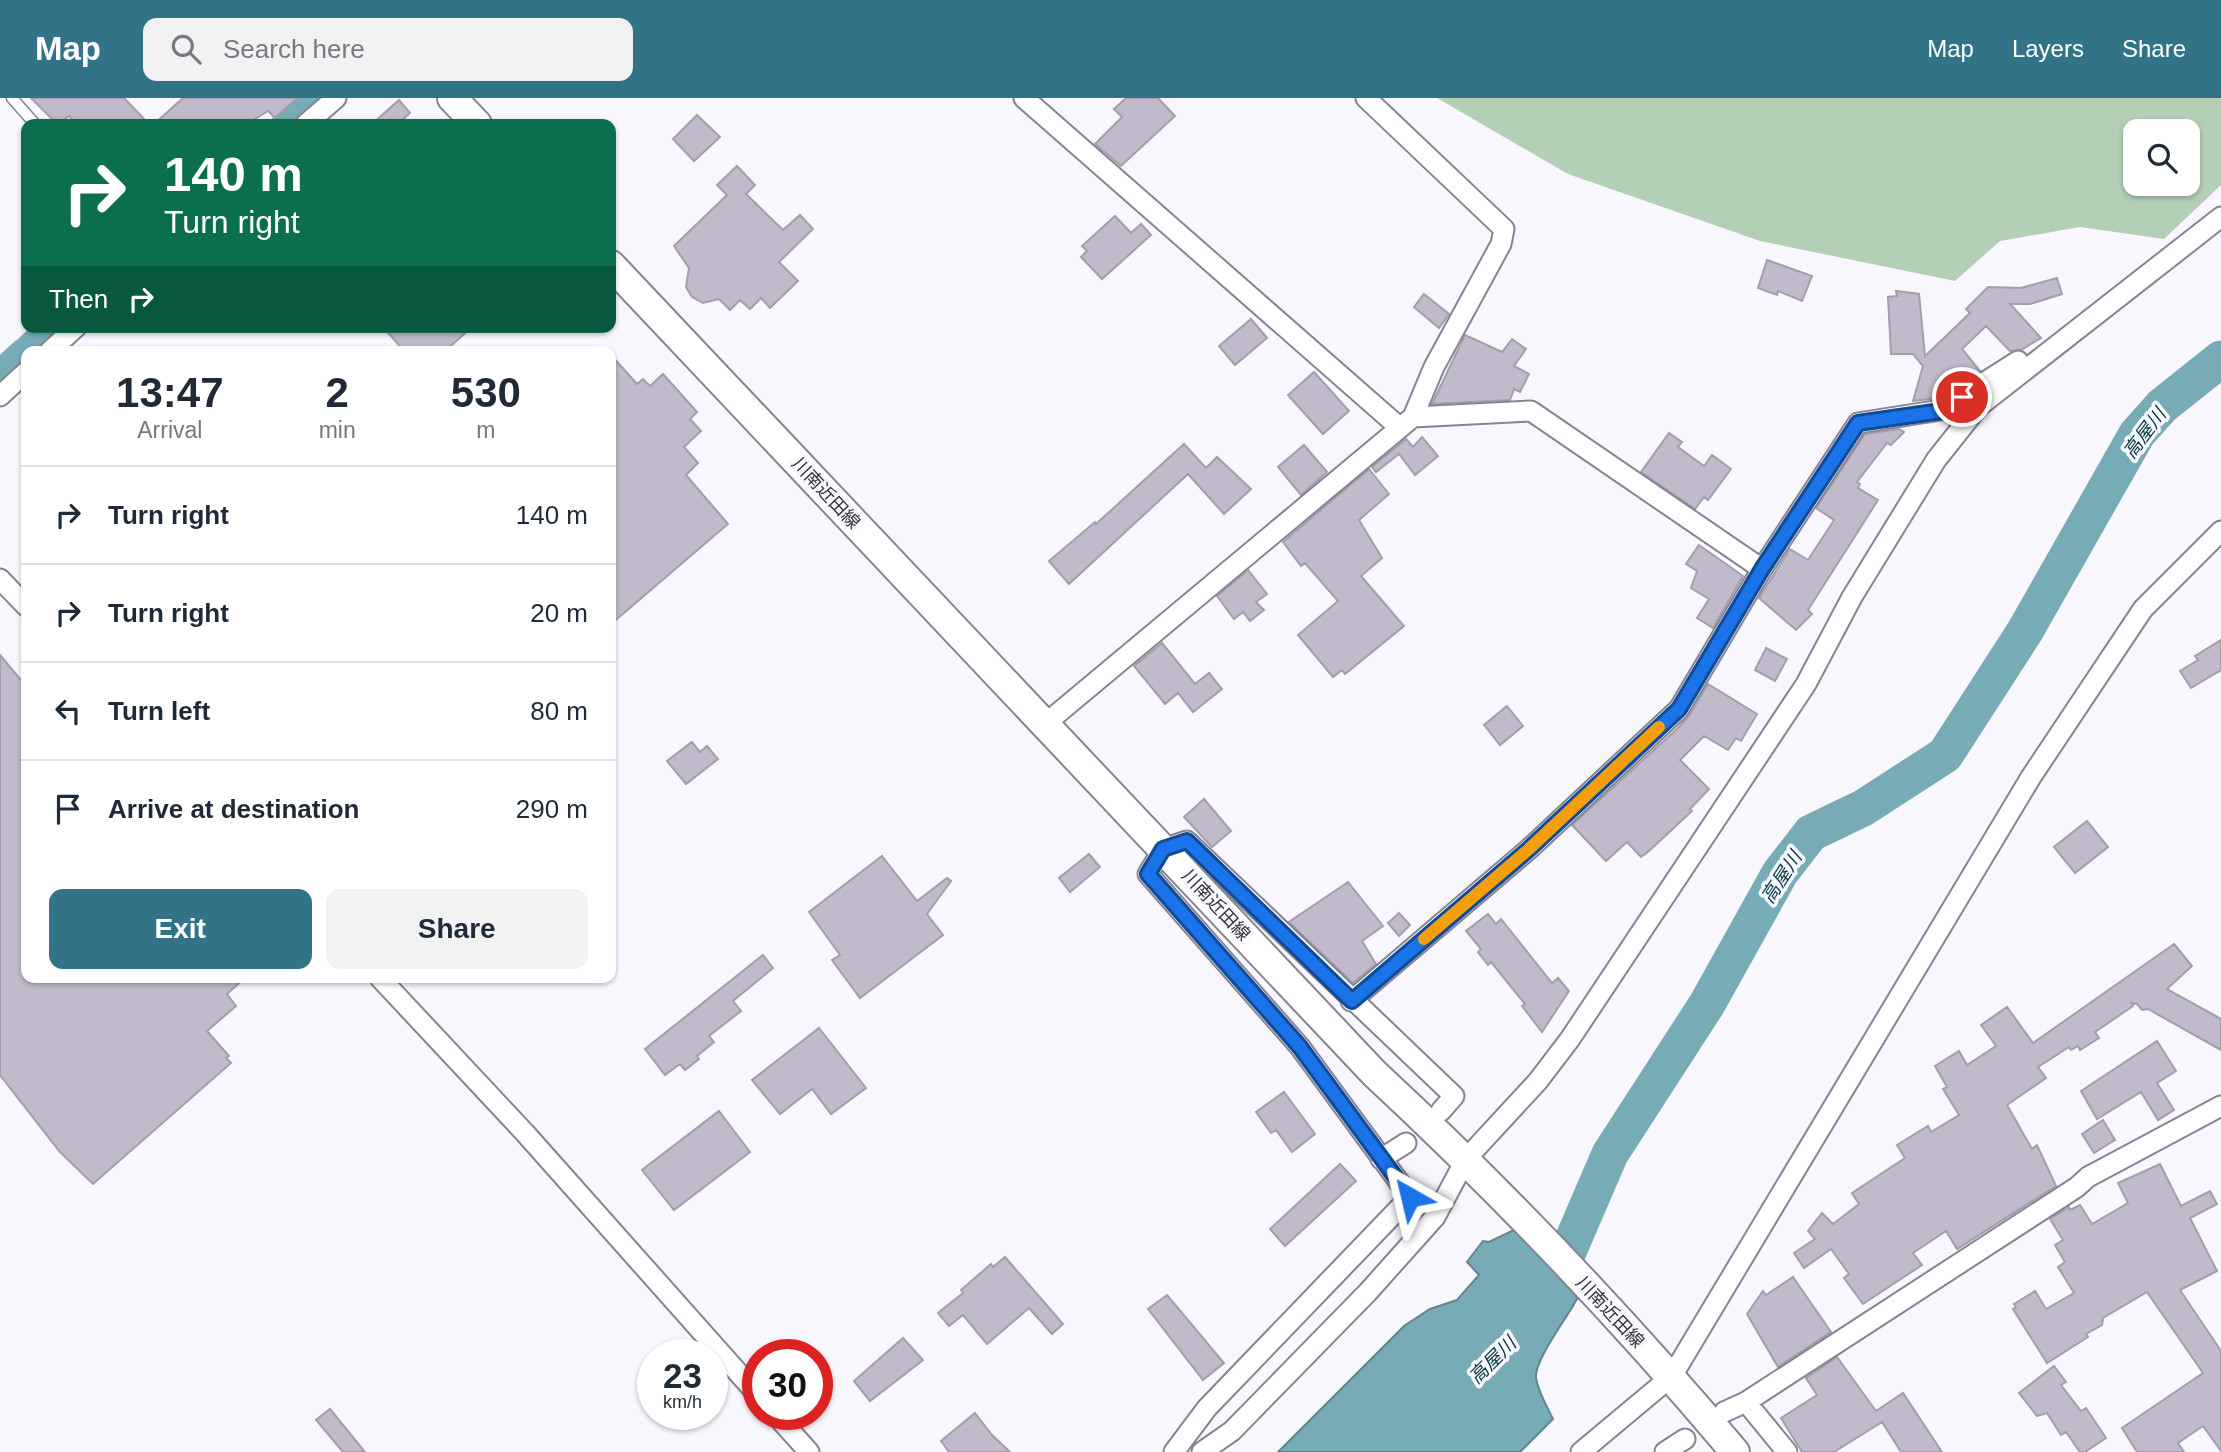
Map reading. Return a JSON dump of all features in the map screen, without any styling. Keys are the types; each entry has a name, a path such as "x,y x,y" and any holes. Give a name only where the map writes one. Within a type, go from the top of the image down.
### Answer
{"main road":[{"path":"452,98 472,119"},
{"name":"川南近田線","path":"616,270 1374,1073 1474,1168 1663,1367 1735,1452"}],"street":[{"path":"312,119 336,98"},
{"path":"1024,98 1406,422 1531,411 1762,569"},
{"path":"1045,724 1406,422 1501,244 1504,229 1366,98"},
{"path":"1202,1452 1232,1431 1385,1273 1435,1217 1570,1039 1806,684 1852,597 1936,460 1978,407 2221,217"},
{"path":"55,346 70,333"},
{"path":"1352,1001 1529,849 1679,709 1762,569 1858,423 1941,411 2025,356 2032,363"},
{"path":"0,396 21,377"},
{"path":"1581,1452 1663,1367 2031,776 2143,610 2221,531"},
{"path":"0,579 21,601"},
{"path":"1174,1452 1207,1408 1410,1197 1300,1047 1148,874 1163,849 1187,841 1454,1096 1441,1111"},
{"path":"385,983 525,1133 742,1377"},
{"path":"1724,1412 1746,1402 2077,1188 2088,1177 2221,1106"},
{"path":"1381,1159 1406,1143"},
{"path":"1746,1402 1787,1452"},
{"path":"789,1430 809,1452"},
{"path":"1666,1452 1685,1439"}],"lane":[{"path":"12,98 31,119"}],"green space":[{"path":"1437,98 2221,98 2221,185 2164,239 2080,227 2000,241 1955,281 1760,241 1568,174"}],"water":[{"path":"1514,1230 1578,1297 1537,1370 1539,1388 1553,1419 1520,1452 1278,1452 1404,1326 1430,1309 1457,1300 1479,1275 1467,1262 1483,1241 1489,1242"}],"building":[{"path":"31,98 124,98 144,119 72,119 69,116 64,119 52,119"},
{"path":"183,98 297,98 275,118 268,111 255,119 160,119"},
{"path":"1126,98 1158,98 1175,116 1121,166 1095,144 1122,117 1114,109"},
{"path":"399,100 410,113 403,119 378,119"},
{"path":"697,115 720,137 694,161 673,139"},
{"path":"737,166 755,185 746,194 783,230 800,215 813,229 779,262 798,281 770,308 761,298 750,309 740,300 730,310 719,299 703,303 692,297 686,287 689,268 674,246 727,195 717,185"},
{"path":"1115,216 1131,233 1141,224 1151,235 1102,279 1081,257 1087,251 1082,246"},
{"path":"1767,260 1812,276 1802,301 1778,291 1777,295 1758,288"},
{"path":"2057,278 2062,294 2030,304 2010,304 2041,338 2021,350 2010,351 1986,326 1962,349 1980,371 1953,388 1945,379 1941,395 1937,398 1913,401 1923,366 1913,354 1891,354 1888,297 1897,296 1896,291 1919,294 1925,356 1970,313 1966,309 1988,287 2021,288"},
{"path":"1424,294 1449,314 1439,328 1414,307"},
{"path":"1251,319 1267,338 1235,365 1219,346"},
{"path":"388,333 465,333 451,346 400,346"},
{"path":"1465,335 1502,352 1512,339 1526,349 1514,366 1529,374 1520,392 1514,389 1510,400 1432,404"},
{"path":"616,361 637,384 643,379 650,386 663,374 697,412 690,419 701,431 684,447 698,463 686,475 728,524 616,620"},
{"path":"1314,372 1349,411 1323,434 1288,395"},
{"path":"1899,429 1904,432 1891,445 1887,443 1857,482 1860,484 1858,488 1878,500 1808,610 1812,614 1796,630 1759,598 1790,549 1808,560 1834,520 1816,508 1865,434"},
{"path":"1669,433 1682,442 1678,447 1704,466 1712,455 1731,469 1708,500 1704,497 1695,509 1641,472"},
{"path":"1422,437 1438,456 1415,475 1399,454 1376,472 1372,467 1406,439 1413,447"},
{"path":"1184,444 1206,468 1217,457 1251,489 1224,514 1188,474 1069,584 1049,561 1095,522 1096,524"},
{"path":"1304,445 1327,472 1301,495 1278,467"},
{"path":"1369,469 1389,494 1359,520 1382,558 1361,576 1404,626 1345,674 1342,670 1333,677 1298,635 1338,601 1305,563 1301,566 1283,542"},
{"path":"1699,545 1743,576 1713,628 1697,618 1709,599 1691,588 1697,571 1686,564"},
{"path":"1248,570 1267,594 1256,602 1264,610 1250,621 1243,612 1234,619 1217,596"},
{"path":"2221,640 2221,670 2191,688 2180,671 2198,660 2195,656"},
{"path":"1162,643 1195,684 1209,673 1222,689 1193,712 1178,693 1165,704 1134,666"},
{"path":"1766,648 1787,659 1775,681 1755,670"},
{"path":"0,655 21,680 21,983 239,983 227,994 236,1006 207,1031 229,1056 226,1058 231,1063 93,1184 60,1152 0,1075"},
{"path":"1708,684 1757,714 1741,741 1736,738 1728,750 1704,736 1680,760 1709,789 1690,809 1692,811 1641,857 1627,842 1606,861 1572,825 1677,729 1689,716"},
{"path":"1507,706 1523,726 1500,745 1484,725"},
{"path":"692,742 700,752 707,746 718,759 686,784 667,761"},
{"path":"1204,799 1231,831 1212,847 1184,817"},
{"path":"2087,821 2108,847 2075,873 2054,847"},
{"path":"1089,854 1100,867 1070,892 1059,878"},
{"path":"882,856 917,901 947,878 951,881 927,914 943,935 860,998 832,960 840,955 809,912"},
{"path":"1348,882 1383,926 1362,941 1376,964 1353,983 1289,922"},
{"path":"1399,913 1410,925 1399,936 1388,923"},
{"path":"1488,914 1496,924 1501,919 1552,983 1558,978 1569,991 1542,1032 1522,1006 1525,1004 1491,962 1488,965 1478,952 1481,949 1466,931"},
{"path":"2174,944 2192,966 2167,989 2221,1019 2221,1050 2148,1009 2142,1010 2137,1004 2131,1003 2133,1006 2095,1032 2099,1038 2080,1050 2078,1046 2071,1050 2069,1047 2038,1067 2046,1078 2007,1105 2032,1149 2037,1145 2056,1186 1957,1249 1946,1231 1913,1253 1922,1265 1863,1304 1844,1278 1849,1274 1831,1249 1804,1268 1794,1253 1815,1239 1808,1231 1822,1213 1833,1224 1859,1204 1852,1193 1905,1158 1897,1145 1928,1126 1931,1132 1959,1115 1943,1089 1947,1087 1935,1066 1959,1051 1967,1065 1996,1046 1981,1025 2007,1007 2033,1043"},
{"path":"763,955 773,968 733,1001 741,1011 709,1036 714,1042 697,1056 699,1059 685,1070 680,1064 665,1075 645,1049"},
{"path":"819,1028 866,1088 831,1114 812,1089 780,1114 752,1080"},
{"path":"2157,1041 2176,1071 2157,1083 2174,1110 2158,1120 2141,1092 2097,1119 2081,1091"},
{"path":"1284,1092 1315,1134 1292,1152 1276,1130 1271,1133 1256,1112"},
{"path":"719,1111 750,1152 674,1210 642,1170"},
{"path":"2103,1120 2115,1140 2094,1153 2082,1134"},
{"path":"1340,1164 1356,1181 1285,1246 1270,1229"},
{"path":"2160,1164 2181,1206 2210,1191 2217,1204 2190,1218 2217,1271 2180,1290 2221,1351 2221,1451 2203,1426 2178,1443 2184,1452 2137,1452 2122,1428 2203,1373 2147,1292 2103,1318 2102,1325 2086,1334 2088,1337 2047,1363 2013,1309 2016,1307 2014,1304 2035,1291 2046,1309 2074,1293 2058,1267 2065,1262 2055,1245 2063,1240 2050,1219 2069,1207 2070,1210 2080,1205 2092,1224 2128,1203 2118,1183"},
{"path":"1005,1257 1063,1324 1052,1334 1029,1308 987,1344 963,1315 949,1326 938,1313 963,1293 961,1290 991,1264 993,1267"},
{"path":"1793,1277 1831,1332 1778,1367 1747,1314 1763,1291 1766,1295"},
{"path":"1167,1295 1224,1363 1203,1380 1148,1309"},
{"path":"903,1338 923,1360 870,1401 854,1381"},
{"path":"1837,1357 1876,1411 1903,1393 1942,1452 1901,1452 1882,1422 1834,1452 1802,1452 1781,1418 1817,1395 1806,1378"},
{"path":"2054,1366 2066,1382 2061,1385 2081,1411 2086,1408 2106,1438 2085,1452 2080,1452 2066,1432 2061,1435 2047,1413 2037,1416 2019,1393"},
{"path":"330,1409 365,1452 343,1452 316,1420"},
{"path":"975,1413 1010,1452 949,1452 941,1441"}],"waterway":[{"path":"296,119 320,98"},
{"path":"37,346 52,333"},
{"name":"高屋川","path":"1551,1291 1610,1154 1707,1004 1780,873 1811,833 1863,808 1945,755 2025,631 2137,434 2162,406 2221,359"},
{"path":"0,380 21,361"}],"slow traffic":[{"path":"1424,939 1529,849 1659,727"}],"route":[{"path":"1410,1197 1300,1047 1148,874 1163,849 1187,841 1352,1001 1529,849 1679,709 1762,569 1858,423 1941,411 1962,397"}]}
